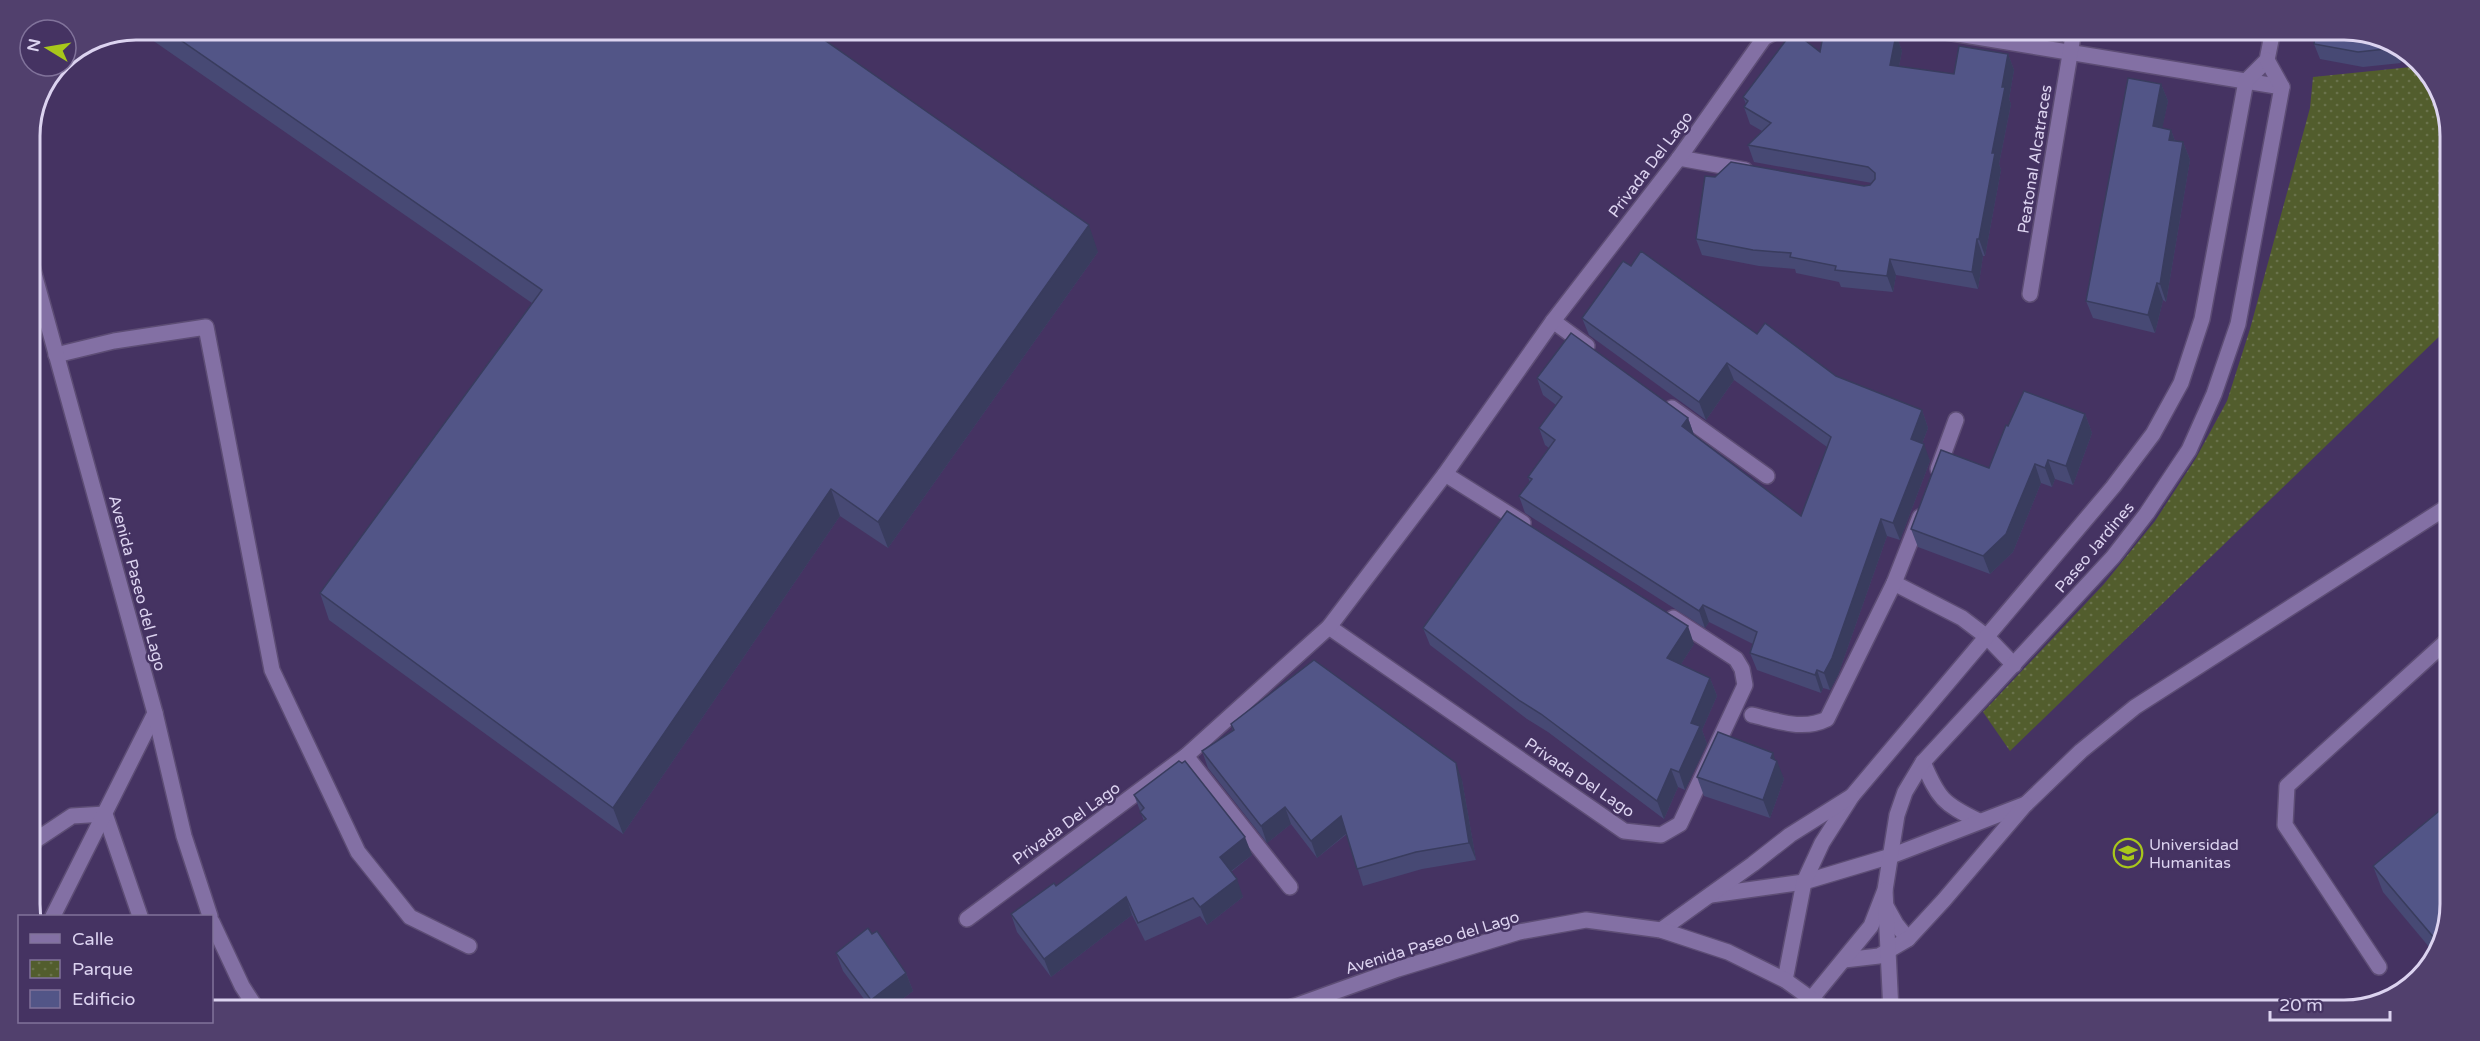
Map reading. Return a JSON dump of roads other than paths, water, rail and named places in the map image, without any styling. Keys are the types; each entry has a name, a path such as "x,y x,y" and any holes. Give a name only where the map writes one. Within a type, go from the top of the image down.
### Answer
{"street":[{"name":"Privada Del Lago","path":"967,919 1186,756 1329,627 1445,474 1552,321 1678,158 1763,40"},
{"path":"1999,40 2282,87"},
{"name":"Peatonal Alcatraces","path":"2030,294 2072,40"},
{"path":"2246,81 2267,60 2271,40"},
{"path":"2267,60 2282,87"},
{"name":"Paseo Jardines","path":"1785,980 1804,882 1822,843 1852,796 2067,543 2140,452 2153,434 2181,383 2202,319 2246,81"},
{"name":"Paseo Jardines","path":"1812,998 1870,926 1885,890 1897,815 1905,792 1923,762 2113,557 2147,513 2189,450 2214,394 2238,324 2282,87"},
{"path":"1678,158 1758,172"},
{"name":"Avenida Paseo del Lago","path":"41,298 155,713 184,836 210,915"},
{"path":"1552,321 1599,354"},
{"path":"57,355 114,341 206,327 272,670 358,852 410,916 469,946"},
{"path":"1664,402 1767,476"},
{"path":"1931,485 1956,420"},
{"path":"1445,474 1535,531"},
{"path":"1752,716 1804,726 1827,719 1894,584 1923,507"},
{"path":"1844,960 1866,959 1889,951 1908,939 2026,804 2081,751 2135,707 2439,512"},
{"path":"1894,584 1962,618 1987,637 2014,665"},
{"name":"Privada Del Lago","path":"1329,627 1624,831 1661,835 1680,824 1745,685 1742,669 1736,659 1656,608"},
{"path":"2379,967 2285,825 2287,786 2440,647"},
{"path":"54,915 155,713"},
{"path":"1186,756 1290,886"},
{"path":"1923,762 1934,788 1944,802 1979,820"},
{"path":"1660,930 1791,835 1852,796"},
{"path":"1711,895 1804,882 1891,856 1979,820 2026,804"},
{"path":"41,837 72,816 105,814"},
{"path":"105,814 140,915"},
{"path":"1885,890 1891,1000"},
{"path":"1886,906 1908,939"},
{"name":"Avenida Paseo del Lago","path":"1312,1000 1398,969 1519,932 1586,920 1660,930 1728,952 1785,980 1814,1000"},
{"path":"213,924 251,1000"}],"place":[{"name":"Universidad Humanitas","path":"2128,853"}]}
